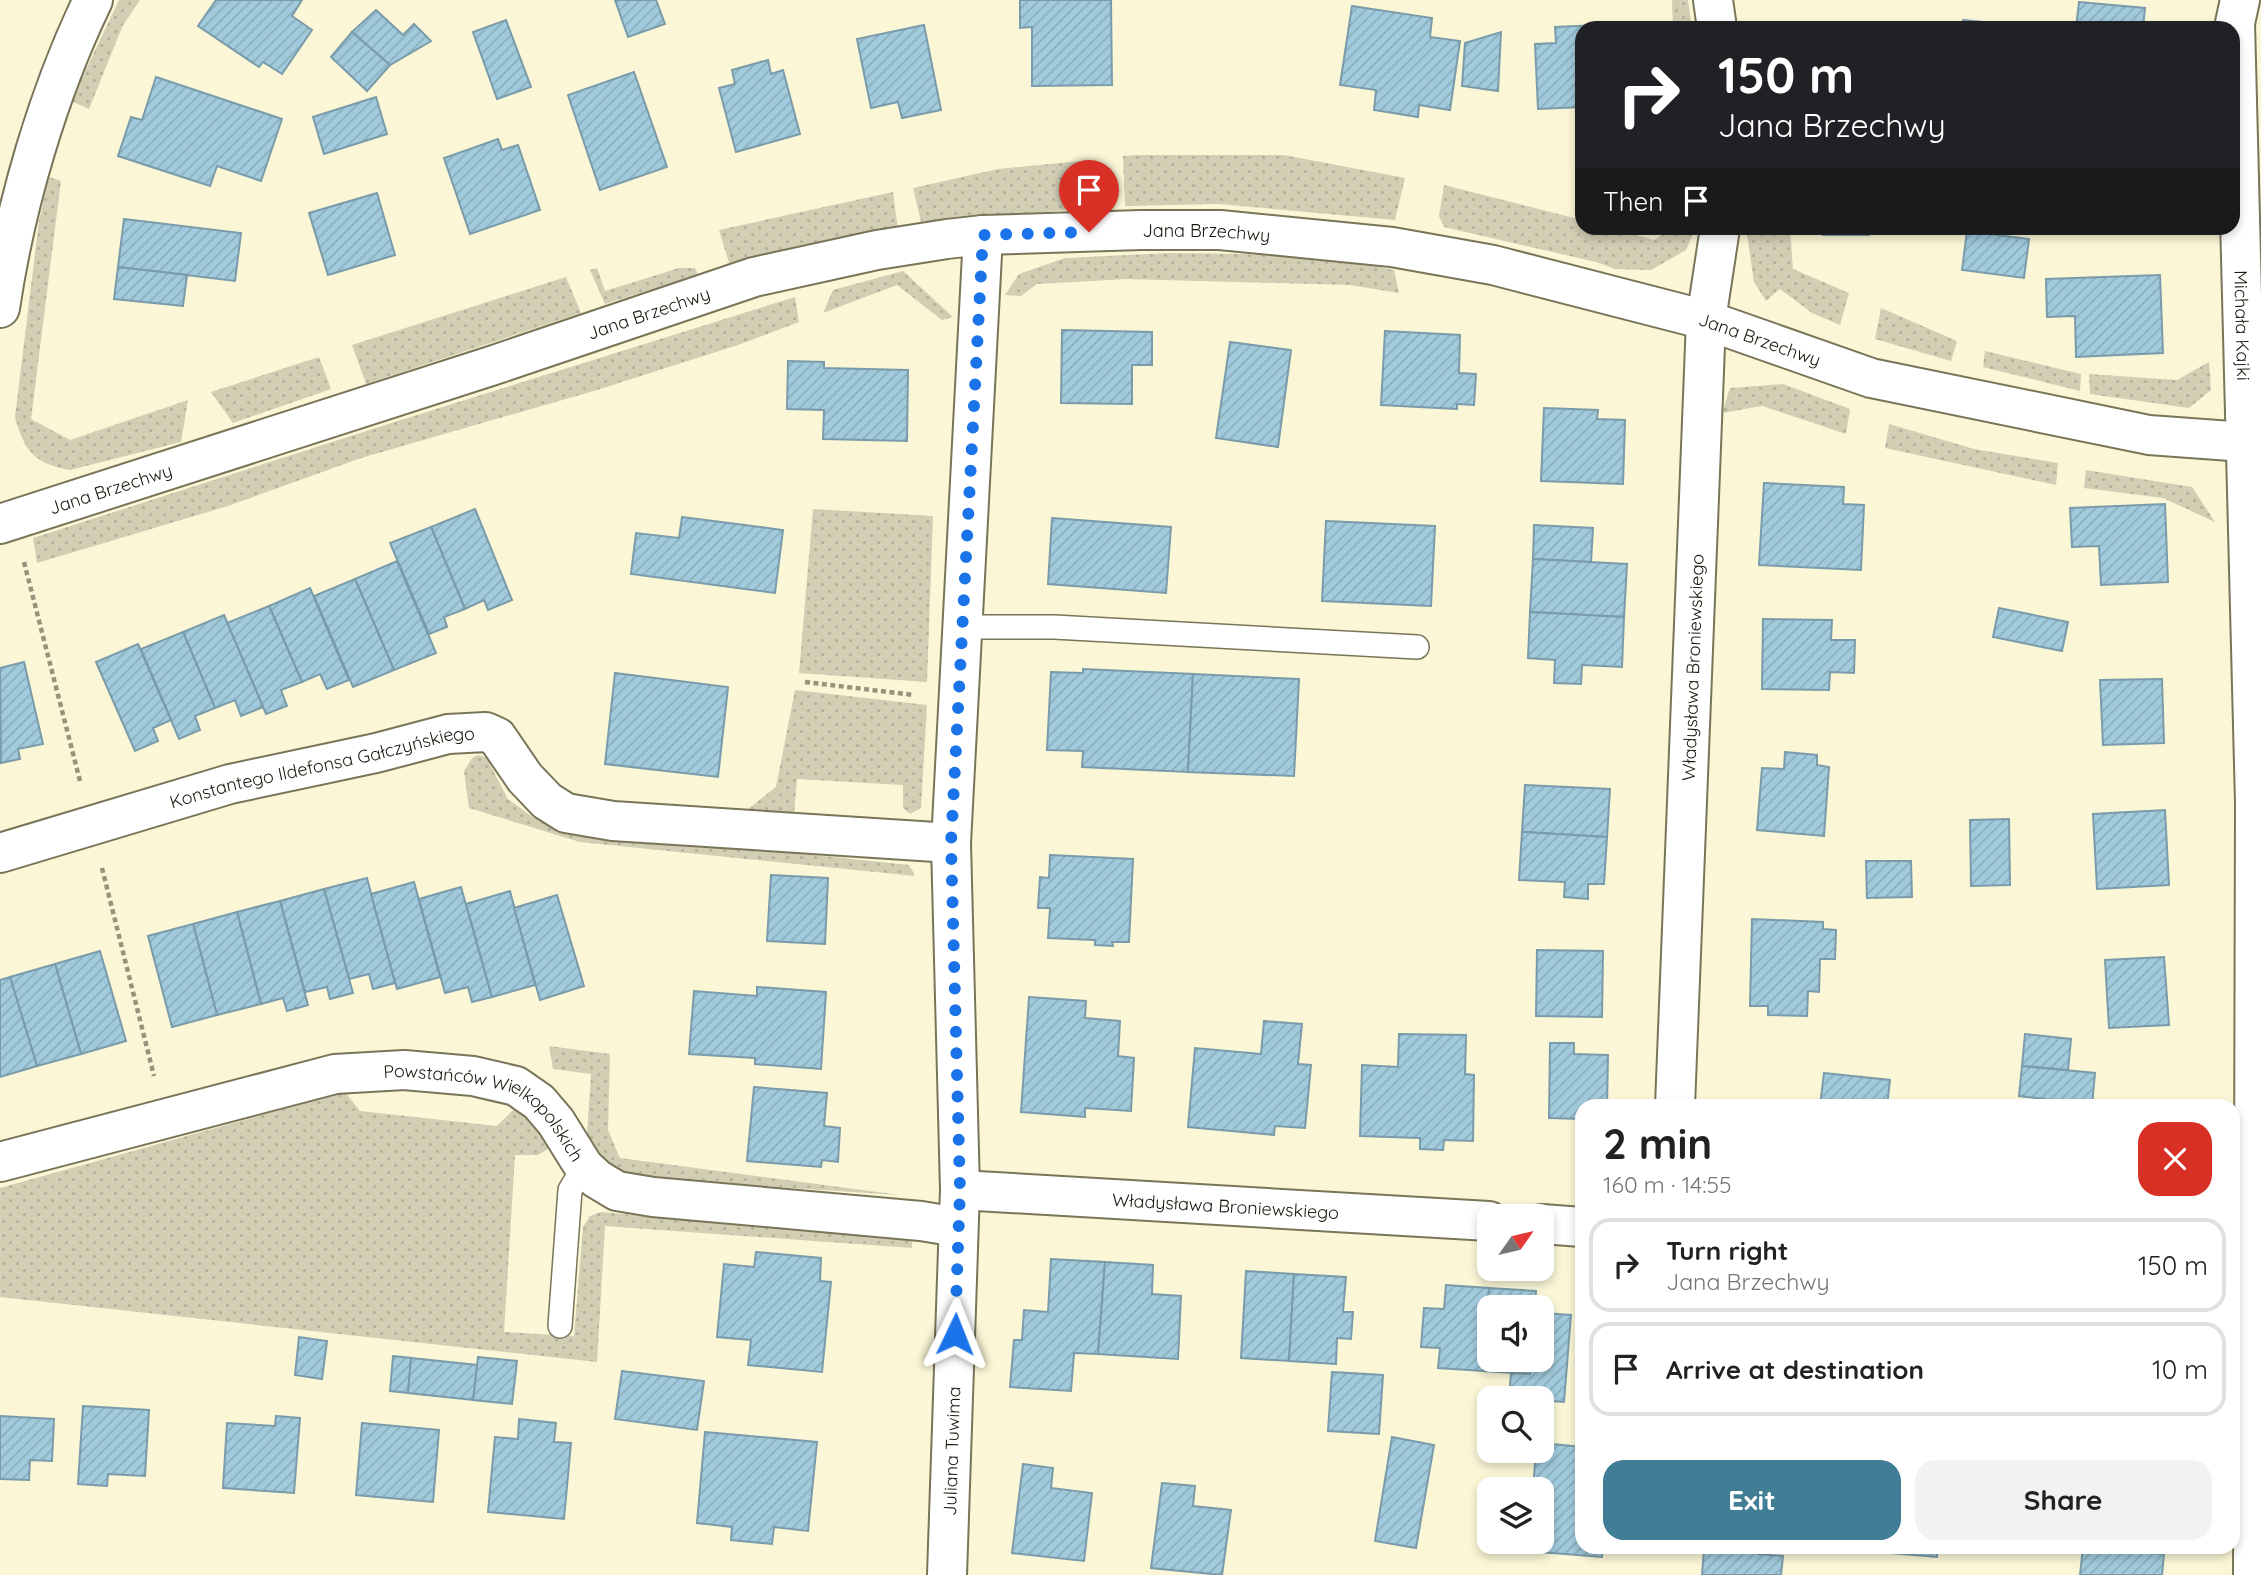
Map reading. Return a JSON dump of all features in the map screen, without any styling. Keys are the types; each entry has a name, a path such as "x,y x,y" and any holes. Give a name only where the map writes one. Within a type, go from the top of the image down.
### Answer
{"street":[{"path":"0,308 8,254 44,125 70,48 93,0"},
{"path":"1713,0 1716,21"},
{"name":"Michała Kajki","path":"2235,21 2240,0"},
{"name":"Michała Kajki","path":"2240,139 2253,440 2258,804 2258,1286 2253,1575"},
{"name":"Jana Brzechwy","path":"0,524 491,366 754,277 877,250 983,235 1220,230 1392,247 1493,265 1706,320 1871,378 2149,435 2253,440"},
{"name":"Juliana Tuwima","path":"947,1575 959,1208 951,843 983,235"},
{"name":"Władysława Broniewskiego","path":"1675,1099 1706,320 1719,235"},
{"name":"Konstantego Ildefonsa Gałczyńskiego","path":"0,853 230,784 376,753 448,734 486,732 498,737 525,778 547,801 566,813 613,821 951,843"},
{"name":"Powstańców Wielkopolskich","path":"0,1163 335,1074 404,1069 473,1076 516,1086 539,1102 556,1122 584,1167 617,1191 653,1197 921,1221 959,1208"},
{"name":"Władysława Broniewskiego","path":"959,1208 1477,1221"},
{"path":"1554,1225 1575,1226"}],"lane":[{"path":"963,627 1054,627 1417,648"},
{"path":"560,1326 570,1190 584,1167"}],"path":[{"path":"805,682 960,700"}],"shaded area":[{"path":"119,0 140,0 123,25 89,109 71,101"},
{"path":"1672,0 1688,0 1691,21 1673,21"},
{"path":"1284,155 1405,178 1395,220 1219,204 1125,206 1123,156"},
{"path":"1091,160 1091,207 922,226 913,188 998,169"},
{"path":"49,177 61,181 31,419 70,440 188,400 181,442 70,470 40,460 22,439 15,417 39,221"},
{"path":"1444,185 1575,218 1575,235 1636,235 1654,240 1662,235 1693,235 1686,250 1651,270 1615,269 1596,262 1444,227 1439,216"},
{"path":"893,192 898,230 730,266 719,230"},
{"path":"1747,235 1791,235 1793,269 1849,293 1840,325 1812,313 1780,289 1766,301 1754,282"},
{"path":"1169,253 1345,260 1394,270 1399,293 1350,285 1127,279 1037,284 1021,296 1005,295 1019,274 1065,258"},
{"path":"597,268 605,291 679,268 695,268 698,275 605,304 590,270"},
{"path":"903,271 953,317 942,320 897,285 823,313 833,290"},
{"path":"566,277 581,313 366,384 352,345"},
{"path":"795,297 799,322 738,345 597,390 361,458 228,506 37,563 33,538"},
{"path":"1881,308 1957,341 1951,361 1875,339"},
{"path":"1985,351 2081,374 2080,391 1983,367"},
{"path":"319,357 331,389 233,423 211,392"},
{"path":"2209,362 2211,390 2189,408 2090,394 2089,374 2177,380"},
{"path":"1783,384 1850,409 1846,434 1762,406 1722,413 1730,388"},
{"path":"1889,424 1974,449 2058,463 2056,485 1885,448"},
{"path":"2086,470 2192,487 2215,522 2163,498 2084,488"},
{"path":"813,509 933,516 927,682 799,673"},
{"path":"795,690 927,705 921,808 910,814 903,808 903,785 797,779 794,814 757,819 748,809 776,787"},
{"path":"478,755 486,757 508,799 534,818 562,826 909,865 915,876 580,842 469,808 464,771 472,758"},
{"path":"549,1046 610,1054 608,1130 620,1158 900,1195 616,1177 595,1157 587,1133 591,1074 553,1069"},
{"path":"345,1092 360,1111 497,1126 518,1105 529,1111 551,1147 538,1155 515,1155 504,1332 574,1336 583,1227 590,1216 601,1212 912,1239 912,1248 605,1226 597,1362 0,1297 0,1188"}],"building":[{"path":"216,0 302,0 292,16 312,30 282,74 263,62 259,67 198,26"},
{"path":"615,0 656,0 665,24 628,37"},
{"path":"1020,0 1111,0 1112,85 1032,86 1032,27 1020,28"},
{"path":"2079,2 2145,8 2144,21 2077,21"},
{"path":"1352,6 1432,18 1430,37 1460,41 1450,110 1419,105 1418,117 1374,110 1376,90 1340,85"},
{"path":"376,10 403,35 414,24 431,41 390,65 352,32"},
{"path":"506,20 531,87 497,99 473,32"},
{"path":"924,25 941,110 902,118 898,102 871,108 857,39"},
{"path":"1575,26 1575,107 1538,109 1535,44 1556,43 1555,27"},
{"path":"352,32 390,65 367,91 331,57"},
{"path":"1501,32 1498,91 1462,86 1465,43"},
{"path":"768,60 771,74 783,70 800,134 736,152 719,88 735,84 732,70"},
{"path":"634,72 667,167 600,190 568,95"},
{"path":"156,77 282,119 261,181 217,166 210,186 118,156 131,117 142,120"},
{"path":"376,97 387,134 324,154 313,117"},
{"path":"498,139 502,150 518,145 540,210 470,234 444,158"},
{"path":"377,193 395,255 328,275 309,213"},
{"path":"124,219 241,233 235,281 118,267"},
{"path":"1966,235 2029,239 2024,278 1962,270"},
{"path":"118,267 187,275 183,306 114,299"},
{"path":"2160,275 2163,353 2076,357 2075,316 2047,317 2046,279"},
{"path":"1062,330 1152,332 1152,365 1132,365 1132,404 1061,403"},
{"path":"1385,331 1460,335 1459,373 1476,374 1474,405 1457,404 1457,409 1381,405"},
{"path":"1230,342 1291,350 1278,447 1216,438"},
{"path":"788,361 824,362 824,368 908,370 907,441 823,439 824,410 787,409"},
{"path":"1544,408 1598,410 1597,419 1625,420 1623,484 1541,481"},
{"path":"1764,483 1844,487 1843,504 1864,505 1861,570 1759,565"},
{"path":"2165,504 2168,582 2101,585 2099,546 2072,547 2070,508"},
{"path":"475,509 512,600 488,610 484,600 465,609 431,527"},
{"path":"682,517 783,530 775,593 631,574 636,533 679,538"},
{"path":"1052,518 1171,527 1166,593 1048,584"},
{"path":"1326,521 1435,526 1431,606 1322,601"},
{"path":"1534,525 1593,528 1591,562 1533,559"},
{"path":"431,527 465,609 444,617 447,627 429,634 390,543"},
{"path":"1533,559 1627,564 1624,617 1530,612"},
{"path":"397,561 436,653 394,670 355,579"},
{"path":"355,579 394,670 353,687 314,596"},
{"path":"310,588 349,680 327,689 320,674 302,682 269,606"},
{"path":"269,606 302,682 281,690 287,706 266,714 227,623"},
{"path":"1999,608 2068,622 2062,651 1993,637"},
{"path":"1530,612 1624,617 1622,667 1582,665 1581,684 1554,683 1555,660 1528,658"},
{"path":"224,615 263,707 241,716 235,700 215,708 183,632"},
{"path":"1763,619 1832,620 1831,640 1855,640 1854,673 1830,672 1829,690 1762,689"},
{"path":"183,632 215,708 195,716 200,730 179,739 141,649"},
{"path":"138,644 171,720 153,728 158,741 135,751 96,662"},
{"path":"24,662 43,744 18,749 20,759 1,763 0,668"},
{"path":"1083,669 1193,674 1188,772 1082,767 1083,751 1047,750 1051,672 1083,673"},
{"path":"615,673 728,687 718,777 605,764"},
{"path":"1193,674 1299,679 1294,776 1188,772"},
{"path":"2162,679 2164,743 2103,745 2100,680"},
{"path":"1785,752 1817,755 1817,765 1829,767 1824,836 1757,830 1762,768 1784,769"},
{"path":"1525,785 1610,789 1607,837 1522,832"},
{"path":"2165,810 2169,885 2097,889 2093,814"},
{"path":"2009,819 2010,885 1971,886 1970,820"},
{"path":"1522,832 1607,837 1604,884 1588,884 1588,899 1564,897 1565,882 1519,880"},
{"path":"1050,855 1133,859 1129,942 1112,942 1113,946 1095,945 1095,940 1048,938 1050,908 1038,908 1040,877 1049,878"},
{"path":"1866,861 1911,861 1912,897 1867,898"},
{"path":"771,875 828,878 825,944 767,941"},
{"path":"367,878 395,983 373,989 369,974 349,979 324,889"},
{"path":"414,882 440,977 397,989 371,894"},
{"path":"461,887 492,997 472,1002 468,987 445,993 419,899"},
{"path":"324,889 353,993 330,999 327,987 305,992 280,901"},
{"path":"510,891 535,985 492,997 466,904"},
{"path":"557,895 584,986 540,1000 514,908"},
{"path":"280,901 308,1005 287,1011 283,998 261,1004 237,912"},
{"path":"237,912 261,1004 217,1015 193,924"},
{"path":"1752,919 1823,922 1823,929 1836,930 1835,959 1820,959 1819,992 1808,991 1807,1016 1768,1015 1768,1006 1750,1006"},
{"path":"193,924 217,1015 172,1027 148,936"},
{"path":"1537,950 1603,951 1602,1017 1536,1016"},
{"path":"100,951 126,1041 81,1054 55,964"},
{"path":"2164,957 2169,1025 2109,1028 2105,960"},
{"path":"55,964 81,1054 37,1066 10,977"},
{"path":"10,977 37,1066 0,1077 0,980"},
{"path":"757,987 826,992 821,1069 755,1064 755,1058 689,1054 694,991 757,996"},
{"path":"1029,997 1086,1001 1085,1018 1120,1021 1118,1056 1134,1058 1131,1111 1085,1108 1085,1117 1021,1112"},
{"path":"1264,1021 1302,1024 1298,1064 1311,1065 1305,1128 1275,1126 1274,1135 1188,1127 1195,1048 1261,1054"},
{"path":"1399,1034 1466,1035 1465,1074 1474,1075 1473,1141 1444,1140 1443,1150 1420,1149 1420,1138 1360,1136 1362,1065 1398,1067"},
{"path":"2025,1034 2071,1039 2068,1070 2022,1066"},
{"path":"1550,1043 1574,1043 1574,1054 1608,1055 1607,1099 1575,1099 1575,1119 1549,1118"},
{"path":"2022,1066 2095,1073 2093,1099 2019,1096"},
{"path":"1824,1073 1890,1080 1888,1099 1821,1099"},
{"path":"754,1087 827,1093 824,1126 840,1128 838,1162 822,1160 821,1167 747,1161"},
{"path":"756,1252 821,1258 820,1281 831,1282 822,1372 748,1365 751,1340 717,1337 724,1264 754,1267"},
{"path":"1051,1259 1105,1262 1098,1354 1074,1353 1071,1391 1010,1387 1014,1340 1022,1340 1024,1310 1048,1312"},
{"path":"1105,1262 1153,1265 1152,1294 1181,1296 1178,1359 1098,1354"},
{"path":"1246,1271 1294,1274 1289,1361 1241,1358"},
{"path":"1294,1274 1346,1277 1343,1312 1353,1312 1351,1339 1337,1338 1336,1364 1289,1361"},
{"path":"1446,1285 1489,1288 1488,1295 1477,1295 1477,1371 1438,1368 1440,1348 1421,1347 1424,1308 1444,1309"},
{"path":"1489,1288 1536,1291 1536,1295 1488,1295"},
{"path":"1554,1314 1571,1315 1564,1402 1554,1401 1554,1386 1510,1386 1511,1373 1554,1372"},
{"path":"299,1337 327,1341 322,1379 295,1375"},
{"path":"393,1356 411,1358 408,1393 390,1391"},
{"path":"478,1357 517,1361 512,1404 473,1400"},
{"path":"411,1358 477,1365 473,1400 408,1393"},
{"path":"622,1371 704,1381 697,1430 615,1419"},
{"path":"1332,1372 1383,1375 1379,1434 1328,1431"},
{"path":"1499,1372 1530,1372 1530,1374"},
{"path":"83,1406 149,1410 145,1476 108,1474 107,1486 78,1484"},
{"path":"0,1416 54,1419 52,1461 30,1460 29,1480 0,1479"},
{"path":"276,1416 300,1418 294,1493 223,1488 227,1423 275,1426"},
{"path":"519,1419 556,1423 554,1442 571,1443 564,1519 488,1512 495,1437 518,1439"},
{"path":"362,1423 439,1430 433,1502 356,1495"},
{"path":"705,1432 817,1442 808,1531 774,1527 772,1544 731,1540 732,1527 697,1523"},
{"path":"1392,1437 1434,1445 1416,1548 1375,1541"},
{"path":"1554,1444 1575,1446 1575,1554 1602,1554 1602,1557 1554,1553 1554,1477 1534,1477 1535,1463 1554,1463"},
{"path":"1023,1464 1053,1468 1051,1488 1092,1493 1084,1561 1012,1553"},
{"path":"1162,1483 1195,1486 1193,1506 1231,1510 1222,1575 1151,1568"},
{"path":"1704,1554 1783,1556 1781,1575 1702,1575"},
{"path":"1902,1554 1937,1554 1937,1557"},
{"path":"2082,1554 2164,1554 2162,1575 2080,1575"}],"route":[{"path":"955,1334 960,1190 951,843 983,235 1089,232"}]}
